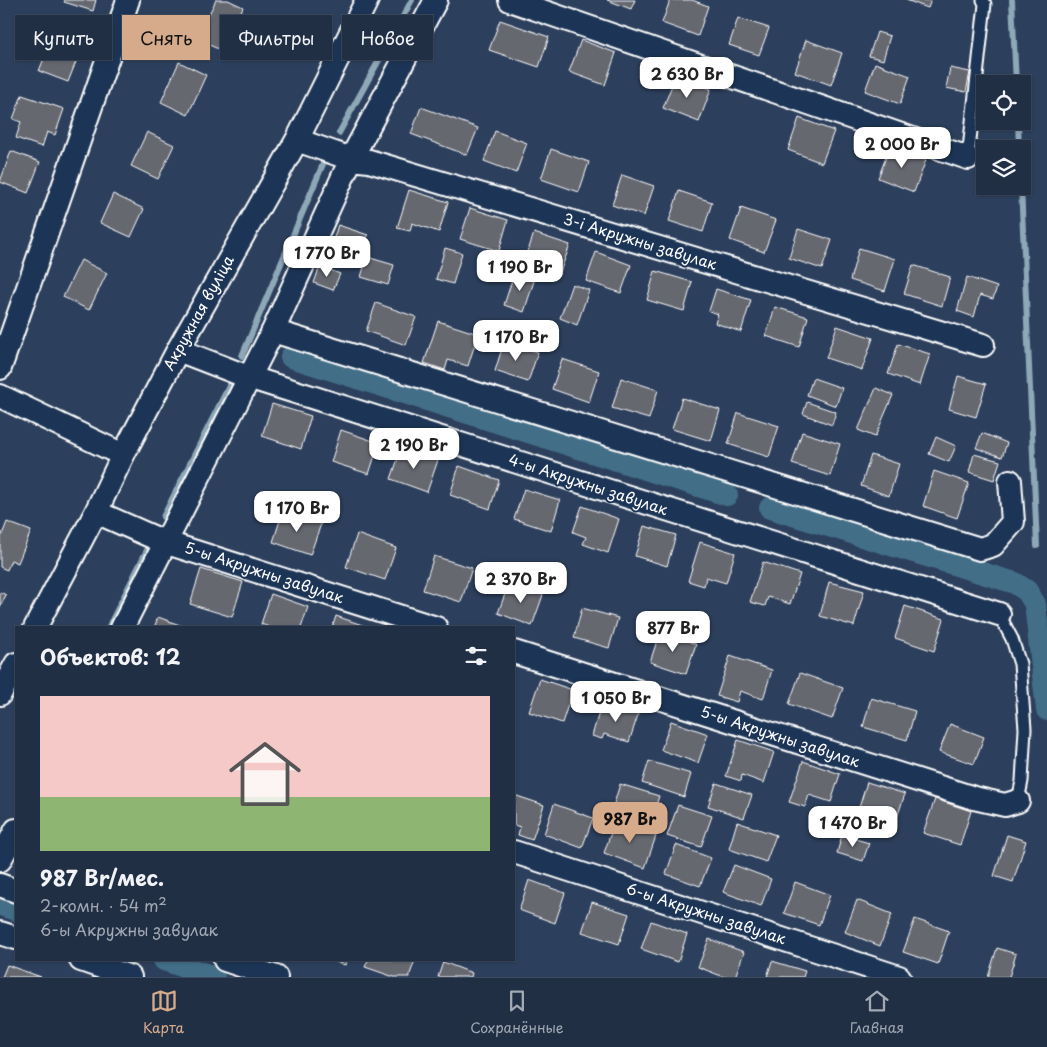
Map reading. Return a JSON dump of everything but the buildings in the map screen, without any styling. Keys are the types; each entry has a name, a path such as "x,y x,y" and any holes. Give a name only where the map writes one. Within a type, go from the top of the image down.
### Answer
{"street":[{"path":"0,368 128,0"},
{"name":"Акружная вуліца","path":"36,626 178,350 297,140 367,0"},
{"path":"123,626 164,542 273,331 352,160 436,0"},
{"path":"510,0 968,158"},
{"name":"3-і Акружны завулак","path":"297,140 352,160 369,161 983,345"},
{"path":"273,331 980,549 994,545 1013,522 1010,481"},
{"name":"4-ы Акружны завулак","path":"178,350 248,378 999,614"},
{"path":"0,396 123,455"},
{"name":"5-ы Акружны завулак","path":"96,512 164,542 430,626"},
{"name":"5-ы Акружны завулак","path":"515,652 974,798 1005,805 1018,801"},
{"path":"0,694 15,669"},
{"path":"0,860 15,832"},
{"name":"6-ы Акружны завулак","path":"515,852 899,977"},
{"path":"0,885 15,891"},
{"path":"0,932 15,938"},
{"path":"84,961 130,977"},
{"path":"228,961 276,977"}],"lane":[{"path":"968,158 985,4 983,0"},
{"path":"999,614 1012,639 1020,664 1025,729 1022,781 1018,801"}],"waterway":[{"path":"339,133 412,0"},
{"path":"1012,0 1016,75"},
{"path":"1018,130 1019,140"},
{"path":"242,356 323,164"},
{"path":"1021,195 1037,546"},
{"path":"291,357 727,495"},
{"path":"163,517 229,386"},
{"path":"770,508 1015,583 1027,591 1035,604 1047,710"},
{"path":"109,626 148,548"},
{"path":"4,906 15,910"},
{"path":"167,961 214,977"}]}
